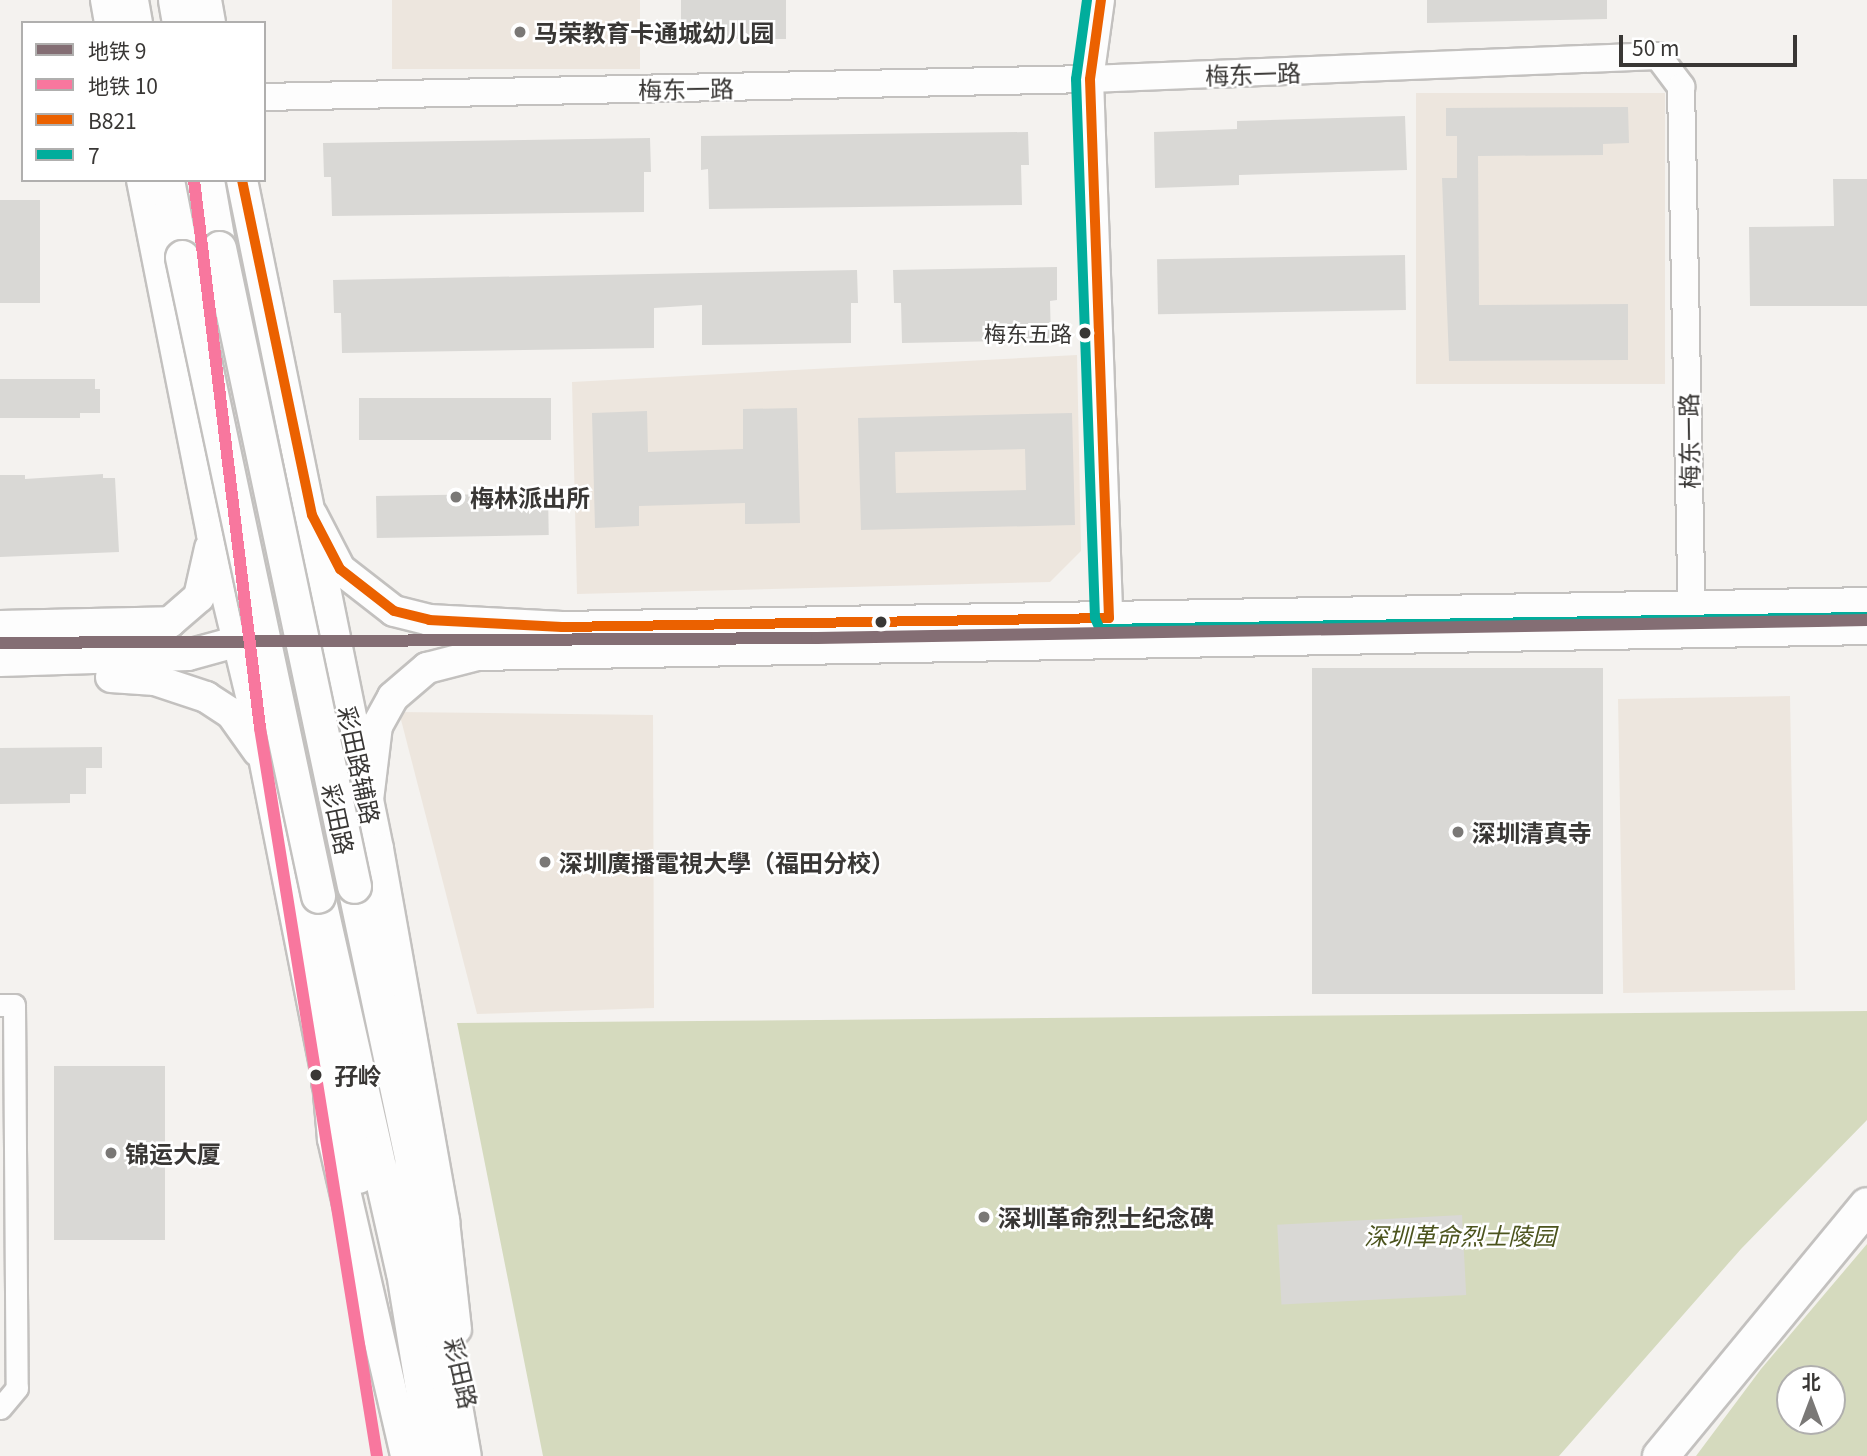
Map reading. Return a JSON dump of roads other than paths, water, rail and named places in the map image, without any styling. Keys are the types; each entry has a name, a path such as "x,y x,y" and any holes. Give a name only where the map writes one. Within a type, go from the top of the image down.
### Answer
{"highway":[{"path":"412,1165 463,1456"},
{"path":"1660,1456 1867,1205"}],"main road":[{"path":"106,0 110,21"},
{"path":"131,0 135,21"},
{"path":"175,0 179,21"},
{"path":"206,0 210,21"},
{"path":"142,182 212,534 236,644 255,712 328,1082 333,1139 406,1456"},
{"name":"彩田路","path":"167,182 318,896 403,1272 433,1456"},
{"name":"彩田路","path":"207,182 412,1165 459,1353 481,1456"},
{"name":"彩田路辅路","path":"242,182 368,800 444,1221 459,1353"},
{"path":"312,515 340,569 394,611 429,620 562,639 1692,618 1867,603"},
{"path":"0,626 138,625 170,622 199,597 206,583 212,534"},
{"path":"0,661 146,659 236,644 283,629 328,603"},
{"path":"1692,618 1867,629"},
{"path":"368,800 377,726 393,697 427,668 477,655 562,639"},
{"path":"0,661 186,688 230,713 256,745 266,769"},
{"path":"255,712 262,684 287,666 314,664 334,673 343,684"},
{"path":"328,1082 349,1136 379,1271 421,1393"}],"street":[{"path":"1101,0 1090,79 1110,630"},
{"name":"梅东一路","path":"266,97 1090,79 1658,56 1681,87 1692,618"},
{"path":"0,1409 17,1388 7,1005"}],"metro line":[{"name":"10","path":"194,182 260,728 377,1456"},
{"name":"9","path":"0,643 817,638 1867,620"}],"place":[{"name":"马荣教育卡通城幼儿园","path":"520,32"},
{"name":"梅东五路","path":"1085,333"},
{"name":"梅林派出所","path":"456,497"},
{"name":"深圳清真寺","path":"1458,832"},
{"name":"深圳廣播電視大學（福田分校）","path":"545,862"},
{"name":"孖岭","path":"316,1075"},
{"name":"锦运大厦","path":"111,1153"},
{"name":"深圳革命烈士纪念碑","path":"984,1217"}],"park label":[{"name":"深圳革命烈士陵园","path":"1460,1235"}]}
